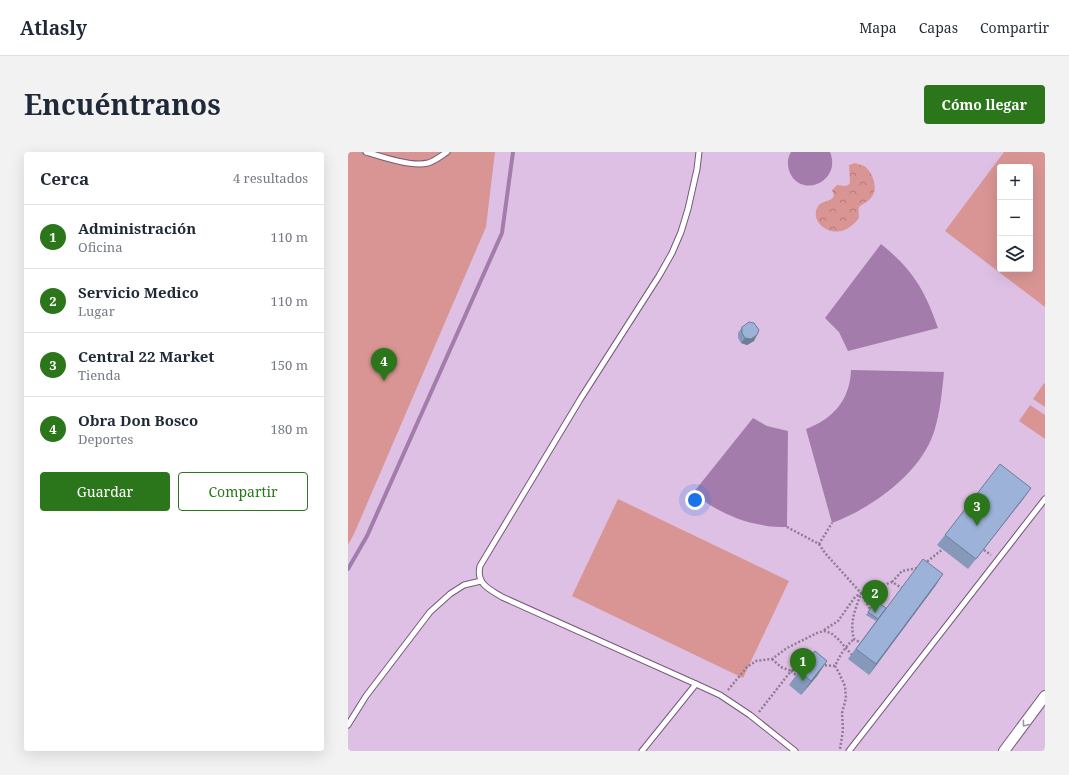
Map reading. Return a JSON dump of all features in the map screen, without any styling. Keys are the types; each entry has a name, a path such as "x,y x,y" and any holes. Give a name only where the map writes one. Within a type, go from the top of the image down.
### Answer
{"street":[{"path":"1004,751 1045,696"}],"lane":[{"path":"366,152 416,164 428,163 447,152"},
{"path":"699,152 697,169 681,232 660,276 581,398 480,566 479,572 481,581 488,589 502,597 722,696 795,751"},
{"path":"849,751 1045,499"},
{"path":"348,725 366,696 430,612 464,584 481,581"},
{"path":"642,751 696,684"}],"path":[{"path":"820,544 832,522"},
{"path":"787,527 820,544 825,553 861,593 870,609"},
{"path":"722,696 732,686 746,667 756,661 772,659 787,648 824,631 838,621 855,597 861,593 892,582 902,571 918,568 943,549"},
{"path":"910,569 914,571"},
{"path":"892,582 902,588"},
{"path":"861,593 852,617 852,632 854,638 861,643"},
{"path":"824,631 831,633 852,655"},
{"path":"835,666 840,655 854,638"},
{"path":"772,659 781,667 797,676"},
{"path":"814,663 835,666"},
{"path":"753,718 765,705 790,671 798,666 807,664"},
{"path":"835,666 845,686 846,698 842,713 843,730 839,751"}],"green space":[{"path":"348,152 495,152 486,227 348,545"},
{"path":"1004,152 1045,152 1045,307 999,272 1033,272 1033,164 997,164 997,271 945,231"},
{"path":"855,163 867,168 872,175 875,188 873,195 859,207 859,217 851,226 845,230 838,231 825,229 817,220 816,214 818,205 830,200 834,196 832,190 837,185 849,185 849,165"},
{"path":"1044,383 1045,384 1045,407 1033,399"},
{"path":"1030,405 1045,415 1045,439 1019,421"},
{"path":"618,499 789,581 743,678 572,596"}],"shaded area":[{"path":"791,152 830,152 832,162 830,171 826,178 819,183 811,185 803,185 796,181 790,173 788,167"},
{"path":"881,244 901,262 916,281 928,302 938,328 848,351 839,332 825,318"},
{"path":"851,370 944,372 942,395 934,432 918,462 893,488 878,499 847,517 832,523 806,429 824,420 838,407 847,390"},
{"path":"753,418 767,426 788,431 787,527 765,526 743,521 717,509 693,493"}],"building":[{"path":"749,322 754,323 759,330 757,335 751,339 745,338 742,333 742,327"},
{"path":"1000,464 1031,488 976,559 945,535"},
{"path":"923,559 943,574 876,664 856,649"},
{"path":"876,601 886,608 878,619 868,612"},
{"path":"815,651 827,661 811,681 799,671"}],"waterway":[{"path":"348,569 367,536 502,233 513,152"}],"place":[{"name":"Obra Don Bosco","path":"384,381"},
{"name":"Central 22 Market","path":"977,526"},
{"name":"Servicio Medico","path":"875,613"},
{"name":"Administración","path":"803,681"}]}
